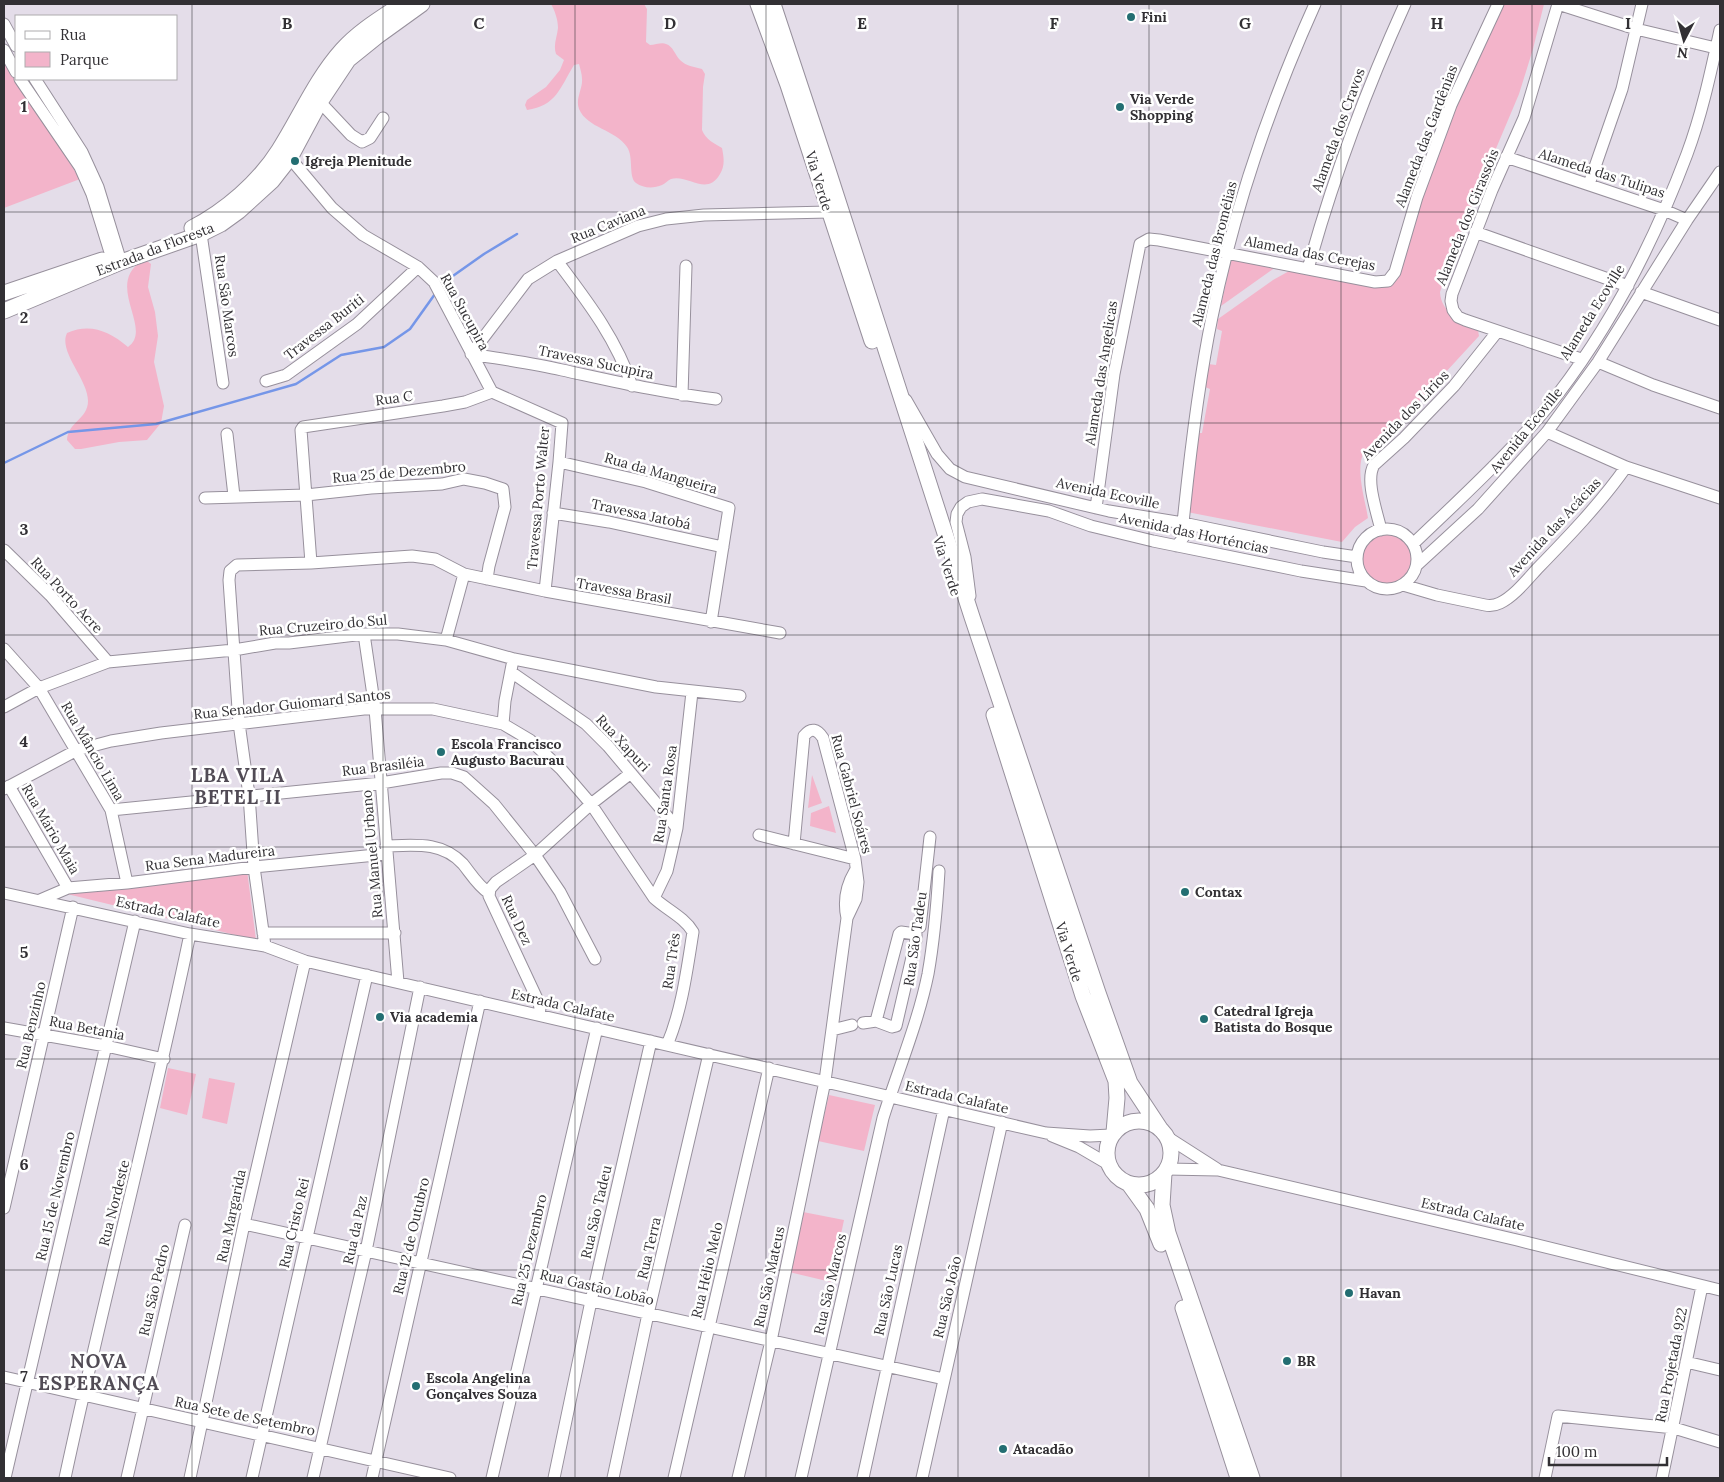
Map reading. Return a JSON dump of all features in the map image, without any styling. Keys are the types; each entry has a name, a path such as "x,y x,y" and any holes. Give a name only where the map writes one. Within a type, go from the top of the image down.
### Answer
{"main road":[{"name":"Estrada da Floresta","path":"4,311 189,229 216,214 233,201 262,172 278,152 323,75 342,50 371,25 402,4"},
{"name":"Estrada da Floresta","path":"4,293 201,234 221,224 272,181 290,158 320,102 348,60 422,4"},
{"name":"Via Verde","path":"758,4 788,85 962,611 1082,996 1113,1074 1117,1098 1112,1133"},
{"name":"Via Verde","path":"773,4 972,617 1130,1083 1164,1133"},
{"path":"1166,1171 1157,1180 1138,1186 1120,1180 1112,1173 1106,1154 1107,1144 1112,1133 1122,1125 1132,1121 1143,1121 1153,1124 1164,1133 1171,1153 1166,1171 1162,1205 1164,1235 1238,1478"},
{"path":"1129,1184 1164,1235 1252,1478"}],"street":[{"name":"Alameda das Bromélias","path":"1177,546 1185,535 1183,523 1196,405 1212,317 1227,253 1262,136 1315,4"},
{"name":"Alameda dos Cravos","path":"1308,269 1356,120 1372,78 1405,4"},
{"name":"Alameda das Gardênias","path":"1388,281 1394,272 1417,197 1451,105 1498,4"},
{"path":"1558,4 1636,29 1718,49"},
{"name":"Alameda dos Girassóis","path":"1558,4 1524,118 1475,232 1451,301 1458,317 1497,332 1581,359"},
{"path":"1589,184 1622,88 1642,4"},
{"path":"4,24 15,44"},
{"name":"Alameda Ecoville","path":"1413,544 1499,461 1558,394 1602,329 1628,286 1664,210 1687,154 1718,49 1720,30"},
{"path":"4,50 15,70"},
{"path":"21,80 80,167 116,260"},
{"path":"36,80 82,152 98,187 116,260"},
{"path":"320,102 351,135 362,142 370,138 383,118"},
{"name":"Alameda das Tulipas","path":"1506,157 1664,210 1687,220"},
{"name":"Rua Sucupira","path":"290,158 332,208 363,235 418,267 434,282 492,392"},
{"name":"Avenida Ecoville","path":"1417,565 1478,509 1547,432 1598,362 1687,220 1720,172"},
{"name":"Rua Caviana","path":"471,354 528,279 557,261 638,226 666,219 704,216 829,212"},
{"path":"1475,232 1628,286"},
{"name":"Rua São Marcos","path":"201,234 223,383"},
{"name":"Alameda das Cerejas","path":"1140,244 1149,239 1159,240 1376,282 1388,281"},
{"name":"Alameda das Angelicas","path":"1096,508 1114,374 1140,244"},
{"path":"557,261 608,333 624,361 632,386"},
{"path":"682,395 686,266"},
{"name":"Travessa Buriti","path":"266,382 286,375 357,324 418,267"},
{"path":"1641,292 1720,320"},
{"name":"Avenida dos Lírios","path":"1381,530 1370,478 1371,469 1454,386 1497,332"},
{"name":"Travessa Sucupira","path":"471,354 560,369 632,386 716,399"},
{"path":"1598,362 1653,385 1720,408"},
{"name":"Avenida Ecoville","path":"898,388 943,462 950,469 974,480 1020,489 1109,511 1183,523 1357,557"},
{"name":"Rua C","path":"306,495 301,430 306,425 444,406 464,402 492,392"},
{"name":"Travessa Porto Walter","path":"492,392 562,423 545,591"},
{"name":"Avenida das Acácias","path":"1547,432 1626,467 1720,498"},
{"path":"228,434 234,496"},
{"name":"Rua da Mangueira","path":"559,462 646,482 729,508 711,622"},
{"name":"Avenida das Acácias","path":"1403,585 1484,606 1499,604 1523,584 1562,544 1616,482 1626,467"},
{"name":"Rua 25 de Dezembro","path":"205,498 306,495 371,488 442,484 464,479 485,483 503,490 505,507 487,579"},
{"path":"974,480 974,500"},
{"path":"1017,505 1021,497 1020,489"},
{"path":"306,495 311,563"},
{"name":"Via Verde","path":"972,617 965,557 956,522 957,514 961,507 974,500"},
{"name":"Avenida das Horténcias","path":"974,500 989,500 1050,511 1098,527 1177,546 1301,571 1366,581 1374,587 1384,589 1394,589 1403,585"},
{"path":"1098,527 1099,517 1109,511"},
{"name":"Travessa Jatobá","path":"553,512 723,547"},
{"path":"1366,581 1360,574 1357,566 1358,549 1371,534 1391,529 1400,532 1408,538 1413,544 1417,556 1417,565 1414,573 1403,585"},
{"name":"Rua Porto Acre","path":"4,550 50,595 108,662"},
{"name":"Travessa Brasil","path":"234,650 229,580 230,571 237,566 412,556 435,558 464,574 487,579 711,622 780,633"},
{"path":"446,640 464,574"},
{"name":"Rua Cruzeiro do Sul","path":"4,707 39,688 108,662 234,650 275,643 364,634 398,634 446,640 514,659 656,687 740,696"},
{"name":"Rua Manuel Urbano","path":"364,634 375,709 398,982"},
{"name":"Rua Mâncio Lima","path":"4,649 39,688 111,810 127,883"},
{"path":"234,650 254,867 265,946"},
{"path":"503,724 505,701 514,659"},
{"name":"Rua Xapuri","path":"511,672 586,724 608,746 677,828"},
{"name":"Rua Santa Rosa","path":"654,898 667,871 677,828 692,692"},
{"name":"Rua Senador Guiomard Santos","path":"6,787 77,750 135,737 240,723 375,709 433,709 503,724 530,740 561,769 591,804 654,898"},
{"name":"Rua Gabriel Soáres","path":"794,844 804,736 808,731 813,730 819,732 823,738 858,882 856,898 847,918 825,1082"},
{"name":"Rua Brasiléia","path":"111,810 381,783 441,773 452,773 464,777 494,804 535,855 560,892 595,960"},
{"name":"Rua Dez","path":"539,1015 539,1003 489,896 490,889 496,882 535,855 591,804 631,773"},
{"name":"Rua Mário Maia","path":"6,787 68,888"},
{"path":"759,835 794,844 855,865"},
{"path":"832,1030 876,1021 892,1027 896,1026 916,940 930,837"},
{"name":"Rua Sena Madureira","path":"40,900 68,888 127,883 424,845 445,850 458,859 483,889 489,893"},
{"name":"Rua São Tadeu","path":"890,1096 927,975 935,925 940,871"},
{"name":"Estrada Calafate","path":"4,893 190,934 265,946 305,961 1002,1122 1046,1133 1079,1147 1108,1164"},
{"name":"Rua Três","path":"654,898 687,922 693,932 678,1014 667,1045"},
{"name":"Rua Benzinho","path":"4,1208 73,907"},
{"name":"Rua 15 de Novembro","path":"5,1478 135,921"},
{"path":"876,1021 899,934 916,930"},
{"path":"263,933 395,933"},
{"name":"Rua Nordeste","path":"65,1478 83,1395 164,1058 190,934"},
{"name":"Rua Margarida","path":"190,1478 244,1224 305,961"},
{"name":"Rua Cristo Rei","path":"252,1478 367,975"},
{"name":"Rua da Paz","path":"313,1478 366,1251 420,987"},
{"name":"Rua 12 de Outubro","path":"372,1478 480,1001"},
{"name":"Rua Betania","path":"4,1028 164,1058"},
{"name":"Rua 25 Dezembro","path":"492,1478 596,1028"},
{"name":"Rua São Tadeu","path":"554,1478 591,1301 651,1041"},
{"name":"Rua Terra","path":"613,1478 648,1314 710,1054"},
{"name":"Rua Hélio Melo","path":"674,1478 769,1068"},
{"name":"Rua São Mateus","path":"738,1478 771,1341 825,1082"},
{"name":"Rua São Marcos","path":"801,1478 883,1118 890,1096"},
{"name":"Rua São Lucas","path":"863,1478 944,1109"},
{"name":"Rua São João","path":"922,1478 1002,1122"},
{"name":"Estrada Calafate","path":"1046,1133 1090,1136 1112,1133"},
{"name":"Estrada Calafate","path":"1164,1133 1218,1170"},
{"name":"Estrada Calafate","path":"1166,1171 1218,1170 1720,1290"},
{"name":"Rua Gastão Lobão","path":"244,1224 944,1379"},
{"name":"Rua São Pedro","path":"127,1478 185,1225"},
{"name":"Rua Projetada 922","path":"1662,1478 1674,1428 1702,1286"},
{"path":"1686,1362 1720,1370"},
{"name":"Rua Sete de Setembro","path":"4,1377 450,1478"},
{"path":"1545,1478 1558,1416 1674,1428 1720,1442"}],"green space":[{"path":"551,4 644,4 647,9 646,42 650,45 664,43 668,45 682,62 702,69 705,74 702,130 708,139 722,148 724,159 722,171 715,181 703,184 677,178 671,179 662,185 652,187 636,183 632,176 627,147 616,137 588,121 579,109 578,101 582,79 579,64 574,65 561,88 551,100 545,105 527,110 525,105 527,100 546,87 560,70 564,60 555,51 558,25"},
{"path":"1501,4 1544,4 1519,94 1465,222 1440,292 1441,300 1448,311 1453,316 1478,330 1479,336 1410,411 1364,452 1360,467 1368,518 1355,527 1342,542 1187,512 1196,433 1202,433 1210,389 1205,387 1208,364 1216,365 1222,331 1217,329 1218,319 1273,280 1291,270 1385,285 1431,163"},
{"path":"4,59 15,76 15,80 17,80 80,179 4,208"},
{"path":"1231,259 1276,267 1221,306"},
{"path":"142,261 147,261 151,264 148,287 155,312 158,336 154,362 164,406 161,423 147,440 75,449 67,440 68,434 85,412 88,401 87,393 66,349 65,340 67,333 84,329 99,330 114,337 128,347 135,339 136,329 127,282 132,271"},
{"path":"1382,535 1392,535 1405,542 1412,555 1412,565 1405,578 1392,585 1382,585 1373,581 1366,574 1362,565 1362,555 1366,546 1373,539"},
{"path":"812,775 822,803 808,808"},
{"path":"829,806 836,833 810,826 811,813"},
{"path":"247,870 256,940 63,893"},
{"path":"168,1068 196,1074 187,1115 160,1108"},
{"path":"209,1078 235,1083 227,1124 202,1118"},
{"path":"829,1095 875,1105 864,1151 818,1141"},
{"path":"803,1212 844,1220 831,1282 789,1272"}],"waterway":[{"path":"450,278 517,234"},
{"path":"4,463 68,432 156,424 296,384 341,355 384,347 410,329 435,294"}],"place":[{"name":"Fini","path":"1131,17"},
{"name":"Via Verde Shopping","path":"1120,107"},
{"name":"Igreja Plenitude","path":"295,161"},
{"name":"Escola Francisco Augusto Bacurau","path":"441,752"},
{"name":"Contax","path":"1185,892"},
{"name":"Via academia","path":"380,1017"},
{"name":"Catedral Igreja Batista do Bosque","path":"1204,1019"},
{"name":"Havan","path":"1349,1293"},
{"name":"BR","path":"1287,1361"},
{"name":"Escola Angelina Gonçalves Souza","path":"416,1386"},
{"name":"Atacadão","path":"1003,1449"}],"district":[{"name":"LBA VILA BETEL II","path":"238,786"},
{"name":"NOVA ESPERANÇA","path":"99,1372"}]}
